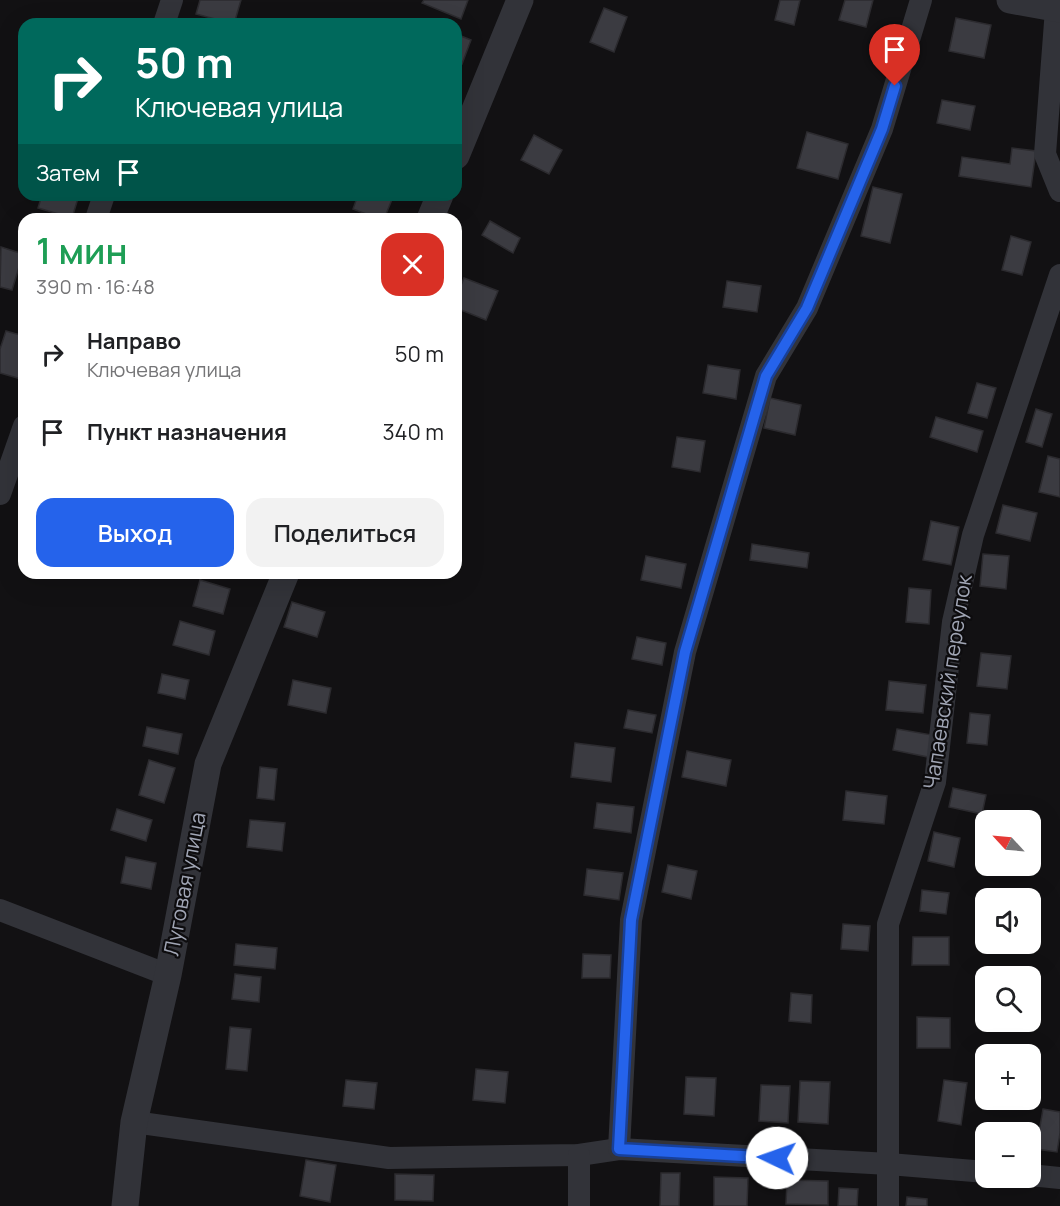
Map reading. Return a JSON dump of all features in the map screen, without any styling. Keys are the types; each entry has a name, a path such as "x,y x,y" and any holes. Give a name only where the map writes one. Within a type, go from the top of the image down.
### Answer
{"street":[{"path":"166,18 172,0"},
{"path":"462,141 520,0"},
{"path":"619,1149 631,920 685,652 766,376 807,308 882,129 921,0"},
{"path":"1010,0 1058,9 1045,154 1060,191"},
{"name":"Чапаевский переулок","path":"888,1206 888,924 936,782 953,622 973,535 1060,275"},
{"path":"0,495 18,443"},
{"name":"Луговая улица","path":"125,1206 134,1122 168,975 208,764 284,579"},
{"path":"0,910 168,975"},
{"path":"134,1122 389,1158 579,1155 619,1149 975,1171"},
{"path":"579,1155 579,1206"},
{"path":"1041,1176 1060,1178"}],"building":[{"path":"200,0 241,0 236,18 211,18 196,14"},
{"path":"424,0 468,0 461,18 422,3"},
{"path":"780,0 800,0 794,25 775,20"},
{"path":"845,0 873,0 866,27 839,20"},
{"path":"604,8 627,17 614,52 590,42"},
{"path":"956,18 991,25 984,58 949,51"},
{"path":"462,36 471,40 462,64"},
{"path":"942,100 975,106 970,130 937,123"},
{"path":"807,132 848,144 838,179 797,168"},
{"path":"534,135 562,150 549,174 521,160"},
{"path":"1012,148 1036,151 1031,187 959,176 962,157 1010,164"},
{"path":"873,187 902,194 890,243 861,236"},
{"path":"40,201 77,201 74,213 55,213 38,208"},
{"path":"356,201 391,201 386,213 363,213 353,209"},
{"path":"490,221 520,238 513,253 482,235"},
{"path":"1011,236 1031,242 1022,275 1002,270"},
{"path":"1,247 18,252 18,270 12,290 0,287"},
{"path":"464,278 498,291 486,320 462,310"},
{"path":"727,281 761,286 757,312 723,307"},
{"path":"6,331 18,334 18,378 0,373 0,349"},
{"path":"708,365 740,370 736,399 703,393"},
{"path":"977,383 996,388 987,418 968,413"},
{"path":"770,398 801,405 795,435 764,428"},
{"path":"1036,409 1052,414 1042,447 1026,442"},
{"path":"936,417 983,431 977,452 930,437"},
{"path":"677,437 705,441 700,472 672,467"},
{"path":"1048,456 1060,459 1060,497 1039,492"},
{"path":"1003,505 1037,513 1030,541 996,533"},
{"path":"931,521 959,527 951,565 923,560"},
{"path":"752,544 809,553 807,568 750,560"},
{"path":"983,554 1009,556 1006,589 980,586"},
{"path":"646,556 686,564 681,588 641,580"},
{"path":"200,580 230,589 223,614 193,606"},
{"path":"909,588 931,590 929,624 906,622"},
{"path":"292,602 325,612 317,637 284,627"},
{"path":"180,621 215,631 209,655 173,645"},
{"path":"637,637 666,643 662,665 632,659"},
{"path":"981,653 1011,656 1007,689 977,686"},
{"path":"162,674 189,680 185,699 158,693"},
{"path":"293,680 331,688 326,713 288,705"},
{"path":"889,681 926,685 923,713 886,710"},
{"path":"628,710 656,715 652,733 624,728"},
{"path":"970,713 990,715 987,745 967,743"},
{"path":"147,727 182,734 178,754 143,746"},
{"path":"897,729 932,735 928,757 893,750"},
{"path":"575,743 615,748 611,782 571,777"},
{"path":"687,751 731,760 726,786 682,777"},
{"path":"149,760 175,768 164,803 139,795"},
{"path":"260,767 277,769 274,800 257,798"},
{"path":"953,788 986,795 983,810 975,810 975,813 949,807"},
{"path":"846,791 887,796 884,824 843,820"},
{"path":"597,803 634,807 631,833 594,828"},
{"path":"117,809 152,820 146,841 111,830"},
{"path":"250,820 285,823 282,851 247,847"},
{"path":"934,832 960,838 954,867 928,861"},
{"path":"126,857 156,863 151,889 121,883"},
{"path":"668,865 697,871 691,899 662,892"},
{"path":"587,869 623,873 619,900 584,895"},
{"path":"922,890 949,893 946,914 920,911"},
{"path":"843,924 870,926 868,951 841,949"},
{"path":"913,937 949,937 949,965 912,965"},
{"path":"236,944 277,948 275,969 234,965"},
{"path":"583,954 611,955 610,978 582,978"},
{"path":"235,974 261,977 259,1002 232,999"},
{"path":"791,993 812,995 811,1023 789,1021"},
{"path":"917,1017 950,1018 950,1048 917,1048"},
{"path":"230,1027 251,1029 247,1071 226,1069"},
{"path":"476,1069 508,1072 505,1103 473,1100"},
{"path":"686,1077 716,1078 714,1116 684,1114"},
{"path":"346,1080 377,1083 374,1109 343,1106"},
{"path":"944,1080 967,1083 961,1125 938,1121"},
{"path":"800,1081 830,1082 828,1124 798,1122"},
{"path":"761,1085 790,1086 788,1123 759,1121"},
{"path":"1043,1109 1060,1112 1057,1152 1041,1150"},
{"path":"306,1160 336,1165 330,1202 300,1196"},
{"path":"661,1173 680,1173 679,1206 660,1206"},
{"path":"395,1174 434,1175 433,1201 395,1200"},
{"path":"714,1177 748,1178 747,1206 714,1206"},
{"path":"787,1180 828,1181 828,1205 786,1204"},
{"path":"839,1188 858,1189 857,1206 838,1206"},
{"path":"907,1197 927,1199 927,1206 906,1206"}],"route":[{"path":"777,1158 619,1149 631,920 685,652 766,376 807,308 882,129 895,86"}]}
